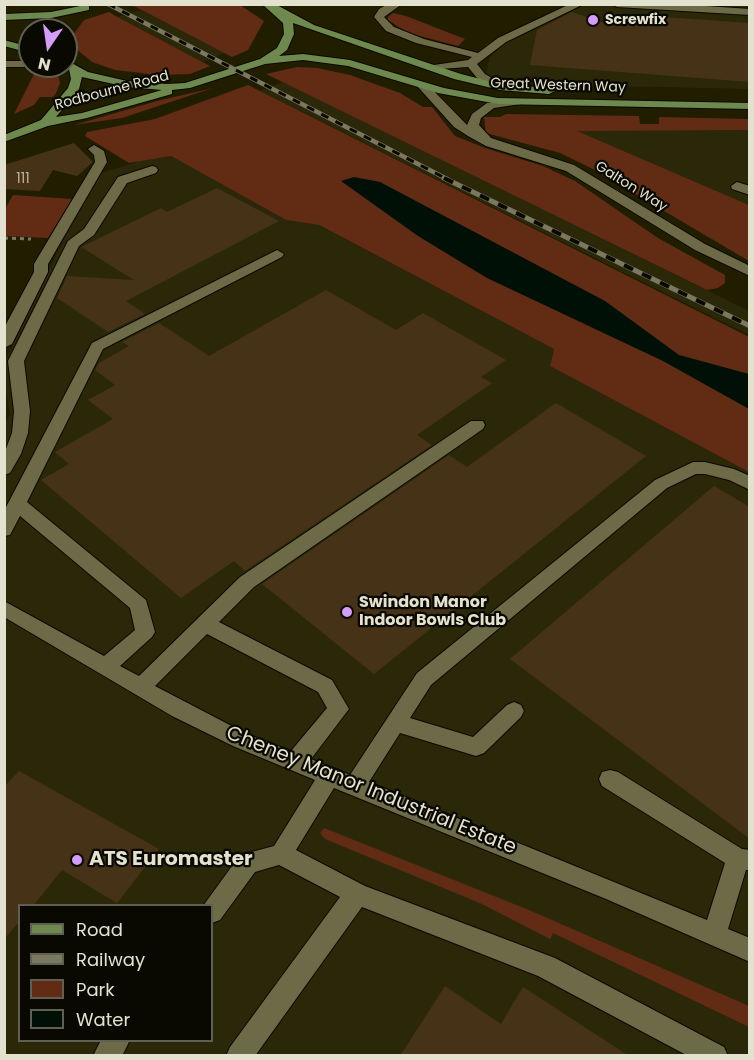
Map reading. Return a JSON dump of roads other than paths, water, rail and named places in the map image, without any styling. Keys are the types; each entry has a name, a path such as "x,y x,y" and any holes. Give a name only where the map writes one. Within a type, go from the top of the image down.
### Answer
{"main road":[{"name":"Great Western Way","path":"267,4 310,27 355,40 430,68 500,87 556,92 750,95"},
{"path":"4,17 44,15 89,6"},
{"path":"73,18 89,6"},
{"path":"264,61 282,50 288,39 288,23 279,12"},
{"name":"Great Western Way","path":"264,61 303,57 327,59 361,66 422,86 467,96 517,102 750,106"},
{"name":"Rodbourne Road","path":"4,140 45,123 107,110 264,61"},
{"path":"78,69 115,82 186,86"},
{"name":"Rodbourne Road","path":"45,123 60,108 73,89 76,78"}],"street":[{"path":"397,4 383,11 379,17 390,29 475,59"},
{"path":"617,4 750,12"},
{"path":"430,68 475,59 502,40 577,5"},
{"path":"475,59 481,76 500,87"},
{"name":"Galton Way","path":"422,86 458,124 490,142 570,168 700,247 750,272"},
{"path":"490,142 473,125 476,116 491,105 517,102"},
{"path":"4,344 41,272 41,264 101,162 100,154 94,149"},
{"path":"4,469 14,454 20,433 22,411 16,380 16,361 73,244 89,232 122,180 152,170"},
{"path":"4,530 97,346 277,254"},
{"path":"140,688 247,582 477,425"},
{"path":"355,786 424,679 661,484 693,468 705,468 734,475 750,484"},
{"path":"18,504 139,605 145,632 105,667"},
{"name":"Cheney Manor Industrial Estate","path":"4,608 140,688 240,740 715,933 750,950"},
{"path":"205,624 325,686 339,710 295,762"},
{"path":"395,723 476,747 514,711"},
{"path":"213,911 248,863 281,854 330,776"},
{"path":"610,778 744,860 715,933"},
{"path":"281,854 357,894 546,967 714,1056"},
{"path":"239,1056 357,894"},
{"path":"106,1056 116,1042"}],"water":[{"path":"354,177 380,182 605,301 679,355 749,374 749,409 663,361 487,278 418,236 341,181"}],"railway":[{"path":"108,4 447,179"},
{"path":"444,178 750,326"}],"place":[{"name":"Screwfix","path":"593,20"},
{"name":"Swindon Manor Indoor Bowls Club","path":"347,612"},
{"name":"ATS Euromaster","path":"77,860"}]}
